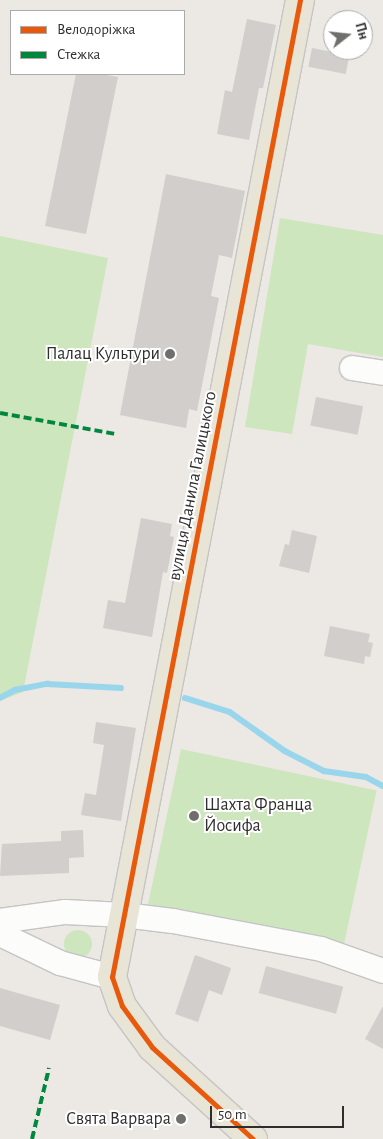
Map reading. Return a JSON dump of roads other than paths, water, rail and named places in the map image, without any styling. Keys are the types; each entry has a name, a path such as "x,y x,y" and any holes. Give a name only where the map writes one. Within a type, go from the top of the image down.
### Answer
{"main road":[{"name":"вулиця Данила Галицького","path":"112,977 133,879 300,0"},
{"path":"112,977 122,1006 152,1047 253,1139"}],"street":[{"path":"352,368 383,373"},
{"path":"0,921 65,912 124,915 173,921 321,949 383,971"},
{"path":"0,934 60,963 112,977"}],"waterway":[{"path":"0,698 15,690 47,684 121,688"},
{"path":"185,698 230,712 285,751 324,771 366,777 383,786"}],"place":[{"name":"Палац Культури","path":"170,354"},
{"name":"Шахта Франца Йосифа","path":"194,816"},
{"name":"Свята Варвара","path":"181,1119"}]}
